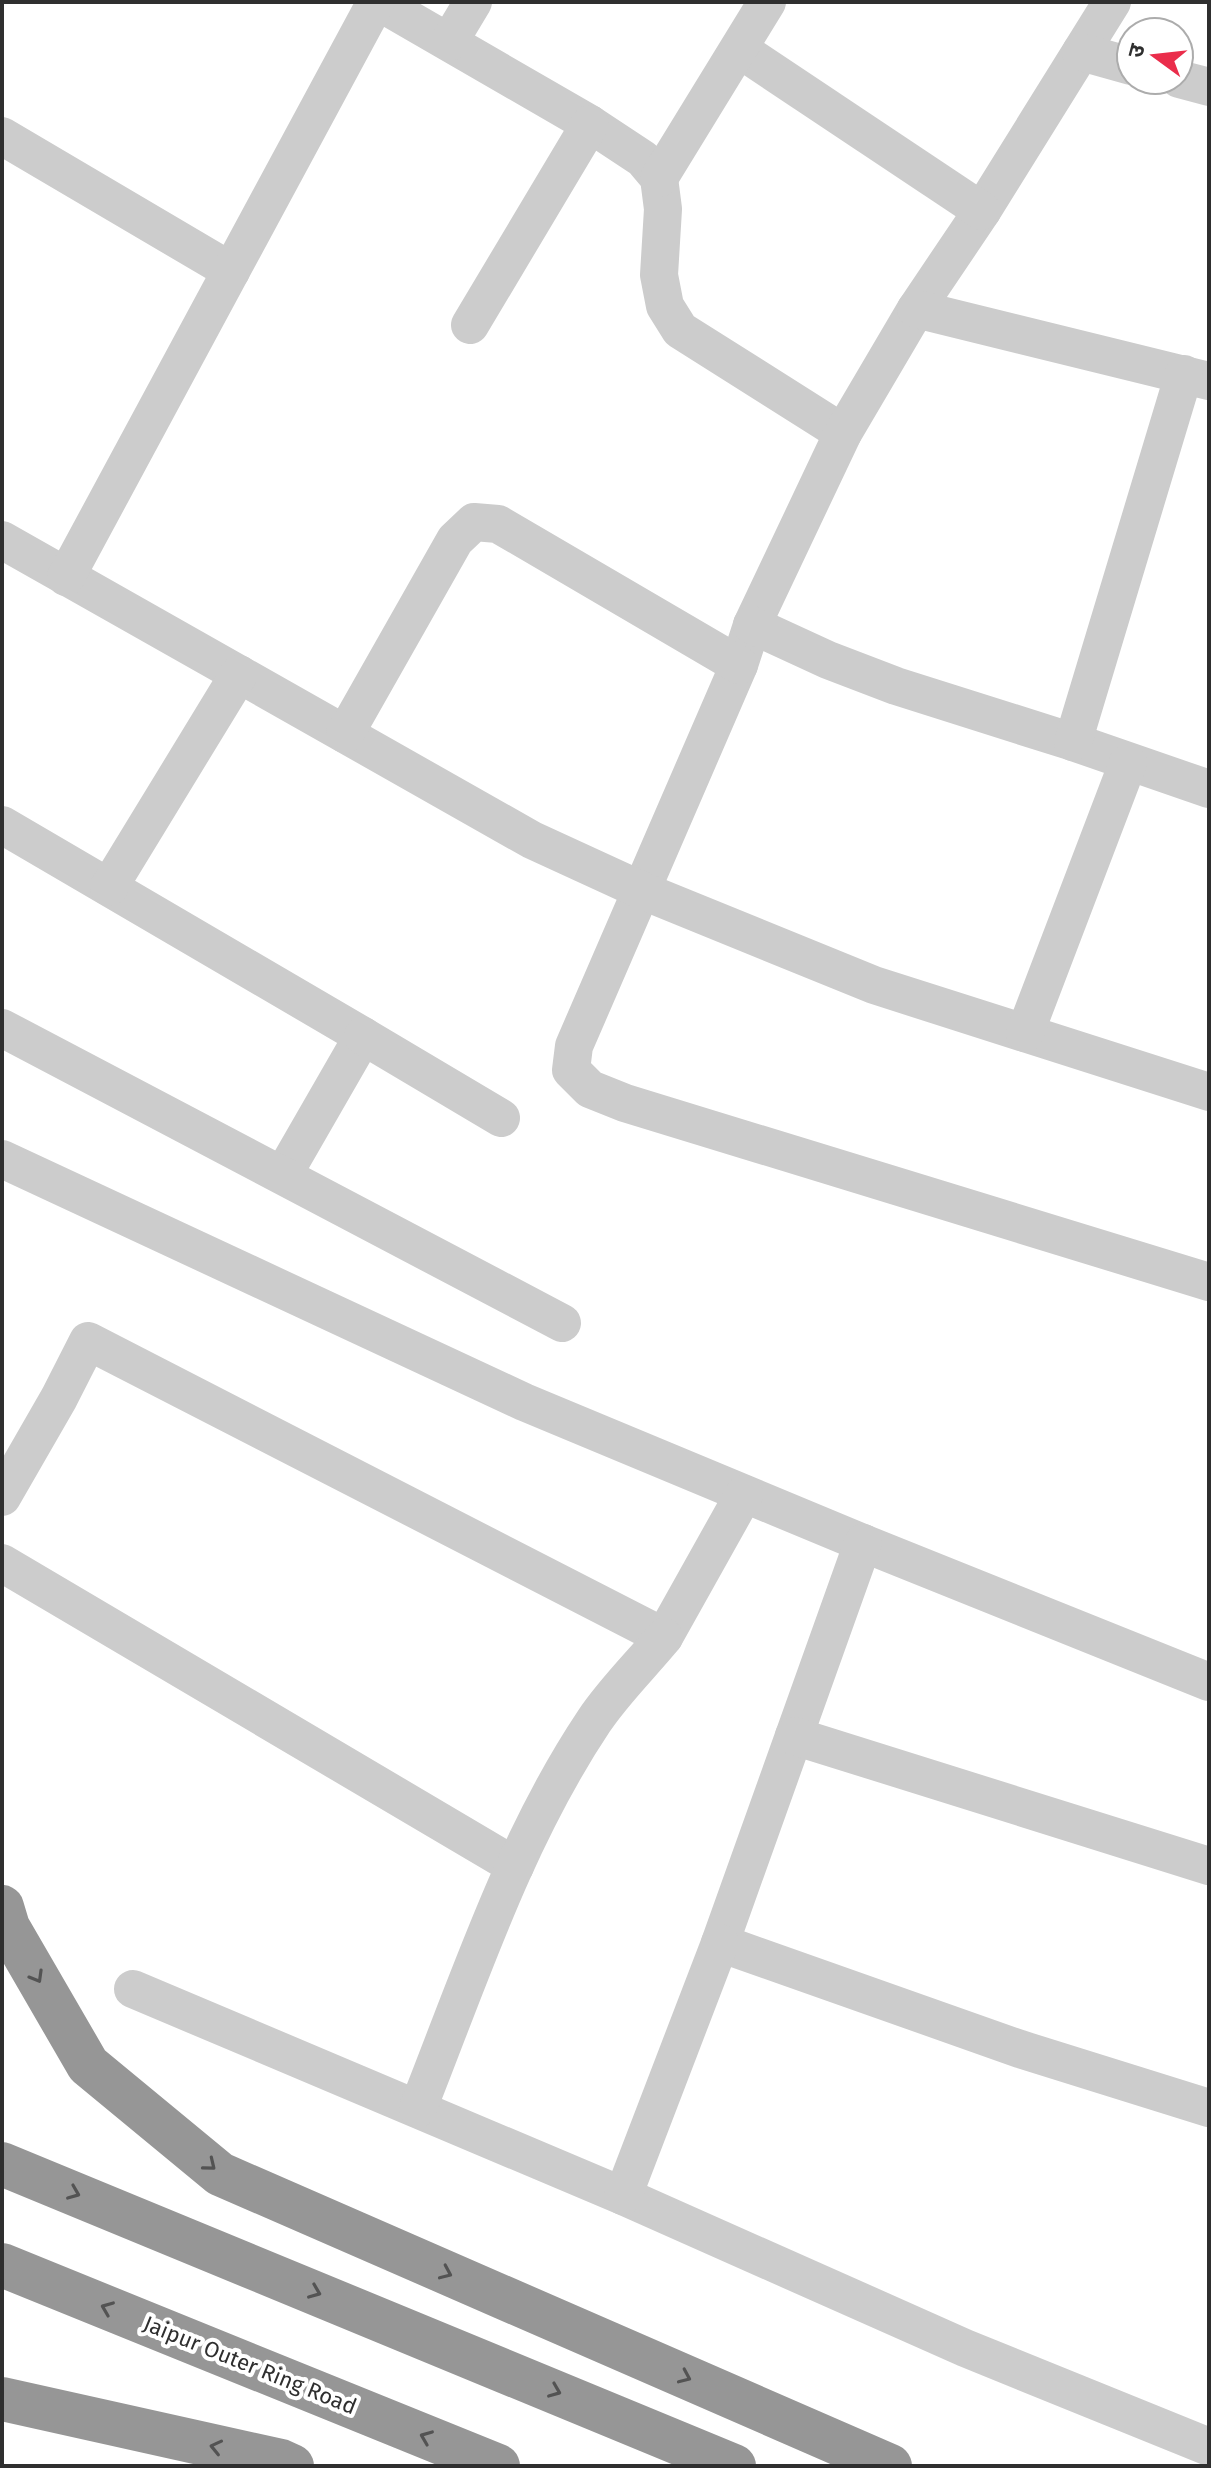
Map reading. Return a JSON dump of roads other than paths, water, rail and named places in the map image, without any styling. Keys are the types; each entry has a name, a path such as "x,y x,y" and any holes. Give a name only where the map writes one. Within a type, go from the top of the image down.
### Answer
{"highway":[{"path":"2,1907 8,1927 88,2065 220,2174 890,2466"},
{"path":"2,2164 734,2466"},
{"name":"Jaipur Outer Ring Road","path":"2,2265 498,2466"},
{"path":"2,2399 292,2466"}],"street":[{"path":"66,577 377,2 590,124 643,159 659,178 663,209 659,275 665,306 680,330 843,433"},
{"path":"449,42 473,2"},
{"path":"659,178 767,2"},
{"path":"1112,2 982,211 916,309 843,433 752,625 739,665 574,1046 571,1070 590,1089 625,1103 1209,1282"},
{"path":"739,49 982,211"},
{"path":"1081,52 1115,62"},
{"path":"470,325 590,124"},
{"path":"2,136 231,271"},
{"path":"916,309 1197,377 1073,742"},
{"path":"345,734 455,540 474,522 498,524 739,665"},
{"path":"2,540 532,840 643,891 874,985 1209,1092"},
{"path":"752,625 828,660 896,686 1209,789"},
{"path":"109,887 239,674"},
{"path":"1025,1033 1128,763"},
{"path":"2,825 501,1118"},
{"path":"2,1028 562,1323"},
{"path":"283,1175 363,1036"},
{"path":"2,1159 524,1402 1209,1682"},
{"path":"2,1497 88,1341 664,1637"},
{"path":"418,2108 515,1866 557,1784 595,1719 664,1637 744,1494"},
{"path":"623,2196 720,1943 863,1543"},
{"path":"2,1563 515,1866"},
{"path":"794,1736 1209,1866"},
{"path":"720,1943 1020,2049 1209,2108"},
{"path":"133,1989 623,2196 965,2348 1209,2447"}]}
